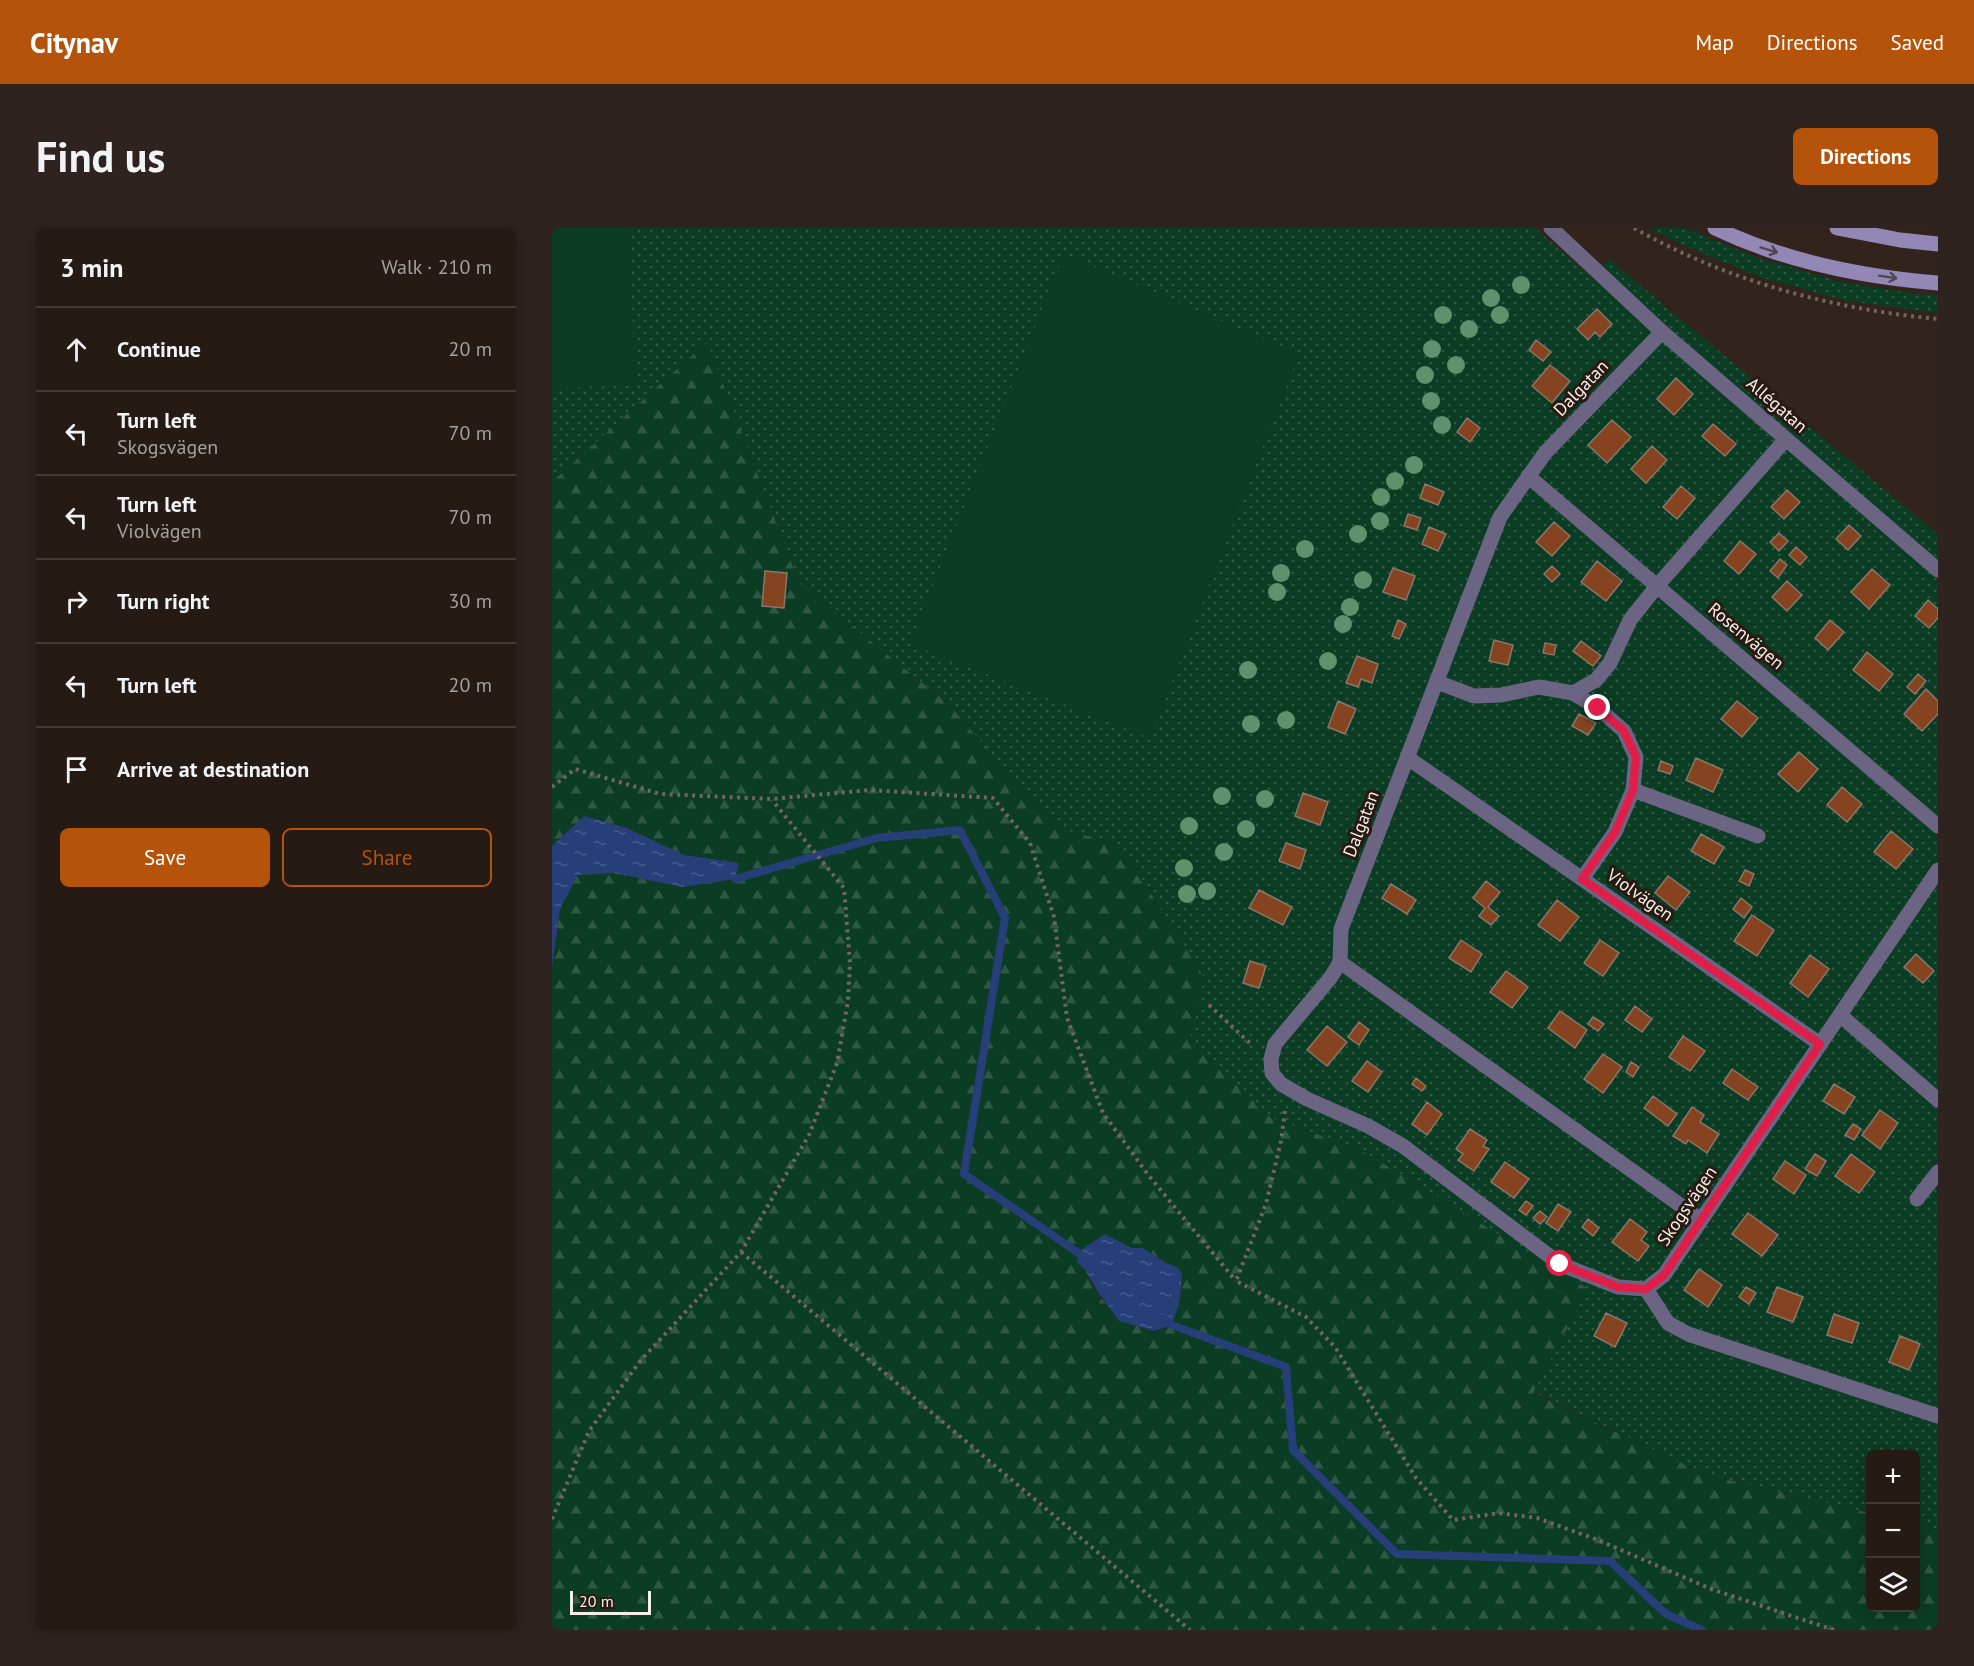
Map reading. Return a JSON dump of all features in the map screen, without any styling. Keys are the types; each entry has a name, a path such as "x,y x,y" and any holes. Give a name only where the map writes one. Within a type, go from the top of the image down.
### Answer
{"main road":[{"path":"1715,228 1745,242 1839,270 1938,283"},
{"path":"1837,228 1900,240 1938,244"}],"street":[{"name":"Allégatan","path":"1551,228 1662,332 1938,570"},
{"name":"Dalgatan","path":"1340,962 1341,929 1500,517 1545,453 1662,332"},
{"path":"1573,693 1596,680 1610,663 1630,620 1786,439"},
{"name":"Rosenvägen","path":"1528,476 1938,826"},
{"path":"1437,682 1474,696 1539,687 1573,693 1598,708 1624,731 1636,757 1633,790 1615,832 1582,879"},
{"name":"Violvägen","path":"1407,758 1820,1044"},
{"path":"1633,790 1758,836"},
{"name":"Skogsvägen","path":"1646,1289 1664,1275 1938,870"},
{"path":"1701,1220 1340,962 1331,977 1275,1044 1270,1059 1272,1073 1281,1084 1306,1099 1368,1126 1403,1146 1560,1264 1618,1287 1646,1289 1668,1323 1688,1334 1938,1416"},
{"path":"1840,1015 1938,1100"},
{"path":"1917,1199 1938,1172"}],"path":[{"path":"1634,228 1720,269 1773,287 1827,303 1904,316 1938,319"},
{"path":"552,787 575,769 660,794 771,800 870,790 993,798 1030,843 1054,917 1067,1018 1103,1113 1149,1176 1236,1281 1306,1317 1335,1347 1416,1478 1453,1520 1499,1513 1537,1518 1598,1540 1711,1589 1834,1630"},
{"path":"552,1519 589,1431 641,1360 741,1252 809,1135 837,1063 848,1001 850,963 844,888 771,800"},
{"path":"1209,1005 1270,1059"},
{"path":"1236,1281 1266,1204 1292,1090"},
{"path":"741,1252 1190,1630"}],"green space":[{"path":"552,228 1535,228 1592,278 1609,259 1938,534 1938,1529 1920,1525 1920,1450 1866,1450 1866,1512 1707,1475 1533,1392 1359,1149 1271,1118 1190,1038 1204,977 1120,845 1058,828 947,703 799,583 707,342 552,482"},
{"path":"552,228 628,228 636,385 552,388"},
{"path":"1649,228 1685,228 1759,258 1841,282 1938,295 1938,313 1847,301 1760,277 1685,246"},
{"path":"1064,254 1299,354 1150,738 910,644"},
{"path":"707,342 799,583 947,703 1058,828 1120,845 1204,977 1190,1038 1271,1118 1359,1149 1588,1289 1533,1393 1707,1475 1866,1512 1866,1612 1920,1612 1920,1525 1938,1529 1938,1630 552,1630 552,967 560,909 578,875 613,873 683,887 739,864 684,855 627,828 584,816 552,846 552,482","holes":["1105,1234 1132,1248 1143,1248 1176,1267 1182,1285 1172,1325 1119,1321 1100,1296 1089,1276 1085,1257 1087,1248 1090,1243"]}],"water":[{"path":"584,816 627,828 684,855 739,863 735,879 683,887 613,873 578,875 560,909 552,967 552,846"},
{"path":"1105,1234 1132,1248 1143,1248 1166,1263 1177,1267 1182,1274 1180,1300 1172,1325 1154,1331 1119,1321 1084,1268 1077,1262 1078,1252"}],"building":[{"path":"1597,309 1612,324 1600,337 1595,332 1588,340 1577,329"},
{"path":"1536,340 1551,352 1543,361 1529,350"},
{"path":"1550,365 1570,381 1552,403 1532,386"},
{"path":"1676,378 1693,394 1674,415 1657,399"},
{"path":"1467,418 1480,428 1470,442 1457,432"},
{"path":"1612,420 1631,437 1607,463 1588,445"},
{"path":"1713,424 1736,444 1725,456 1702,436"},
{"path":"1652,446 1667,460 1646,483 1631,469"},
{"path":"1425,484 1444,492 1438,505 1420,498"},
{"path":"1681,486 1695,498 1677,519 1663,507"},
{"path":"1787,490 1800,502 1784,519 1771,507"},
{"path":"1408,514 1421,518 1417,530 1404,526"},
{"path":"1554,522 1570,536 1552,556 1536,542"},
{"path":"1849,525 1861,536 1848,550 1836,539"},
{"path":"1429,527 1446,534 1438,551 1422,544"},
{"path":"1779,533 1788,541 1779,551 1770,542"},
{"path":"1740,541 1756,554 1739,574 1724,561"},
{"path":"1796,547 1807,557 1800,565 1789,555"},
{"path":"1780,559 1787,565 1778,578 1770,571"},
{"path":"1597,561 1622,581 1606,601 1581,582"},
{"path":"1552,566 1560,574 1552,582 1544,574"},
{"path":"1393,568 1415,576 1406,600 1383,592"},
{"path":"1872,569 1890,585 1869,609 1851,592"},
{"path":"765,571 787,573 784,608 762,606"},
{"path":"1787,581 1802,595 1787,611 1772,597"},
{"path":"1928,600 1938,609 1938,618 1929,628 1915,616"},
{"path":"1398,620 1406,624 1399,639 1392,636"},
{"path":"1830,620 1844,632 1828,650 1815,638"},
{"path":"1494,640 1513,645 1508,665 1489,661"},
{"path":"1581,641 1601,656 1593,666 1573,651"},
{"path":"1545,643 1556,645 1554,655 1543,653"},
{"path":"1867,652 1893,674 1879,691 1853,670"},
{"path":"1357,656 1378,664 1372,683 1361,679 1358,687 1346,683"},
{"path":"1918,674 1926,681 1915,694 1907,687"},
{"path":"1926,689 1938,701 1938,714 1922,731 1904,714"},
{"path":"1338,701 1356,709 1345,734 1328,727"},
{"path":"1737,701 1758,718 1742,737 1721,719"},
{"path":"1579,714 1596,723 1588,735 1572,726"},
{"path":"1799,752 1818,769 1798,792 1778,774"},
{"path":"1696,758 1723,770 1713,792 1686,780"},
{"path":"1661,761 1673,766 1670,774 1658,770"},
{"path":"1842,787 1862,804 1847,822 1827,805"},
{"path":"1303,793 1328,802 1320,825 1295,816"},
{"path":"1891,831 1913,849 1896,869 1874,852"},
{"path":"1701,834 1724,847 1714,864 1691,851"},
{"path":"1286,843 1306,850 1300,869 1279,861"},
{"path":"1745,870 1754,874 1749,886 1739,881"},
{"path":"1668,876 1690,892 1676,910 1655,893"},
{"path":"1486,881 1500,892 1488,907 1499,916 1491,925 1479,916 1485,908 1473,898"},
{"path":"1391,884 1416,900 1407,914 1382,898"},
{"path":"1259,890 1292,907 1283,925 1249,908"},
{"path":"1741,898 1752,907 1744,918 1733,909"},
{"path":"1557,900 1579,917 1560,941 1538,925"},
{"path":"1752,915 1774,930 1757,956 1734,941"},
{"path":"1461,940 1482,954 1471,972 1449,958"},
{"path":"1600,940 1619,953 1603,976 1584,963"},
{"path":"1916,954 1934,971 1923,983 1904,967"},
{"path":"1810,955 1829,969 1808,997 1790,983"},
{"path":"1250,961 1266,966 1259,988 1243,983"},
{"path":"1506,971 1528,987 1512,1008 1490,992"},
{"path":"1635,1006 1652,1019 1642,1032 1625,1020"},
{"path":"1560,1011 1587,1030 1575,1048 1548,1028"},
{"path":"1593,1017 1604,1024 1598,1031 1588,1024"},
{"path":"1359,1022 1369,1030 1359,1045 1348,1037"},
{"path":"1327,1026 1347,1042 1327,1066 1307,1050"},
{"path":"1683,1036 1705,1051 1690,1071 1669,1057"},
{"path":"1603,1054 1622,1067 1603,1093 1584,1079"},
{"path":"1367,1061 1382,1072 1368,1092 1352,1081"},
{"path":"1631,1062 1639,1067 1633,1077 1626,1072"},
{"path":"1732,1069 1758,1087 1748,1100 1723,1083"},
{"path":"1416,1078 1426,1086 1422,1091 1412,1084"},
{"path":"1834,1084 1855,1097 1844,1114 1823,1101"},
{"path":"1653,1096 1677,1114 1668,1126 1644,1108"},
{"path":"1427,1102 1442,1114 1427,1135 1412,1124"},
{"path":"1692,1107 1704,1115 1700,1122 1719,1134 1707,1153 1688,1140 1686,1144 1673,1136"},
{"path":"1880,1110 1898,1123 1880,1149 1862,1135"},
{"path":"1853,1124 1861,1129 1854,1140 1845,1135"},
{"path":"1470,1129 1487,1140 1483,1146 1489,1149 1474,1171 1458,1160 1463,1154 1456,1149"},
{"path":"1815,1154 1826,1161 1817,1176 1805,1169"},
{"path":"1851,1154 1875,1172 1859,1193 1835,1176"},
{"path":"1785,1161 1806,1175 1794,1194 1773,1179"},
{"path":"1505,1162 1529,1179 1514,1198 1491,1182"},
{"path":"1526,1201 1533,1206 1526,1215 1519,1210"},
{"path":"1558,1204 1571,1212 1558,1231 1546,1223"},
{"path":"1540,1211 1547,1217 1540,1224 1533,1218"},
{"path":"1748,1213 1778,1235 1762,1256 1732,1234"},
{"path":"1588,1219 1599,1228 1593,1236 1582,1227"},
{"path":"1630,1219 1647,1232 1641,1240 1649,1246 1638,1261 1612,1242"},
{"path":"1699,1269 1722,1285 1708,1307 1684,1290"},
{"path":"1746,1287 1756,1293 1749,1304 1739,1297"},
{"path":"1777,1287 1803,1297 1793,1322 1767,1312"},
{"path":"1606,1313 1627,1323 1615,1347 1594,1336"},
{"path":"1834,1314 1859,1323 1852,1343 1827,1335"},
{"path":"1900,1336 1920,1344 1909,1370 1889,1362"}],"waterway":[{"path":"735,879 877,838 960,830 1005,918 964,1174 1087,1259"},
{"path":"1163,1318 1172,1325 1286,1367 1293,1450 1397,1554 1610,1561 1666,1614 1702,1630"}],"route":[{"path":"1560,1264 1618,1287 1646,1289 1664,1275 1820,1044 1582,879 1615,832 1633,790 1636,757 1624,731 1598,708"}]}
